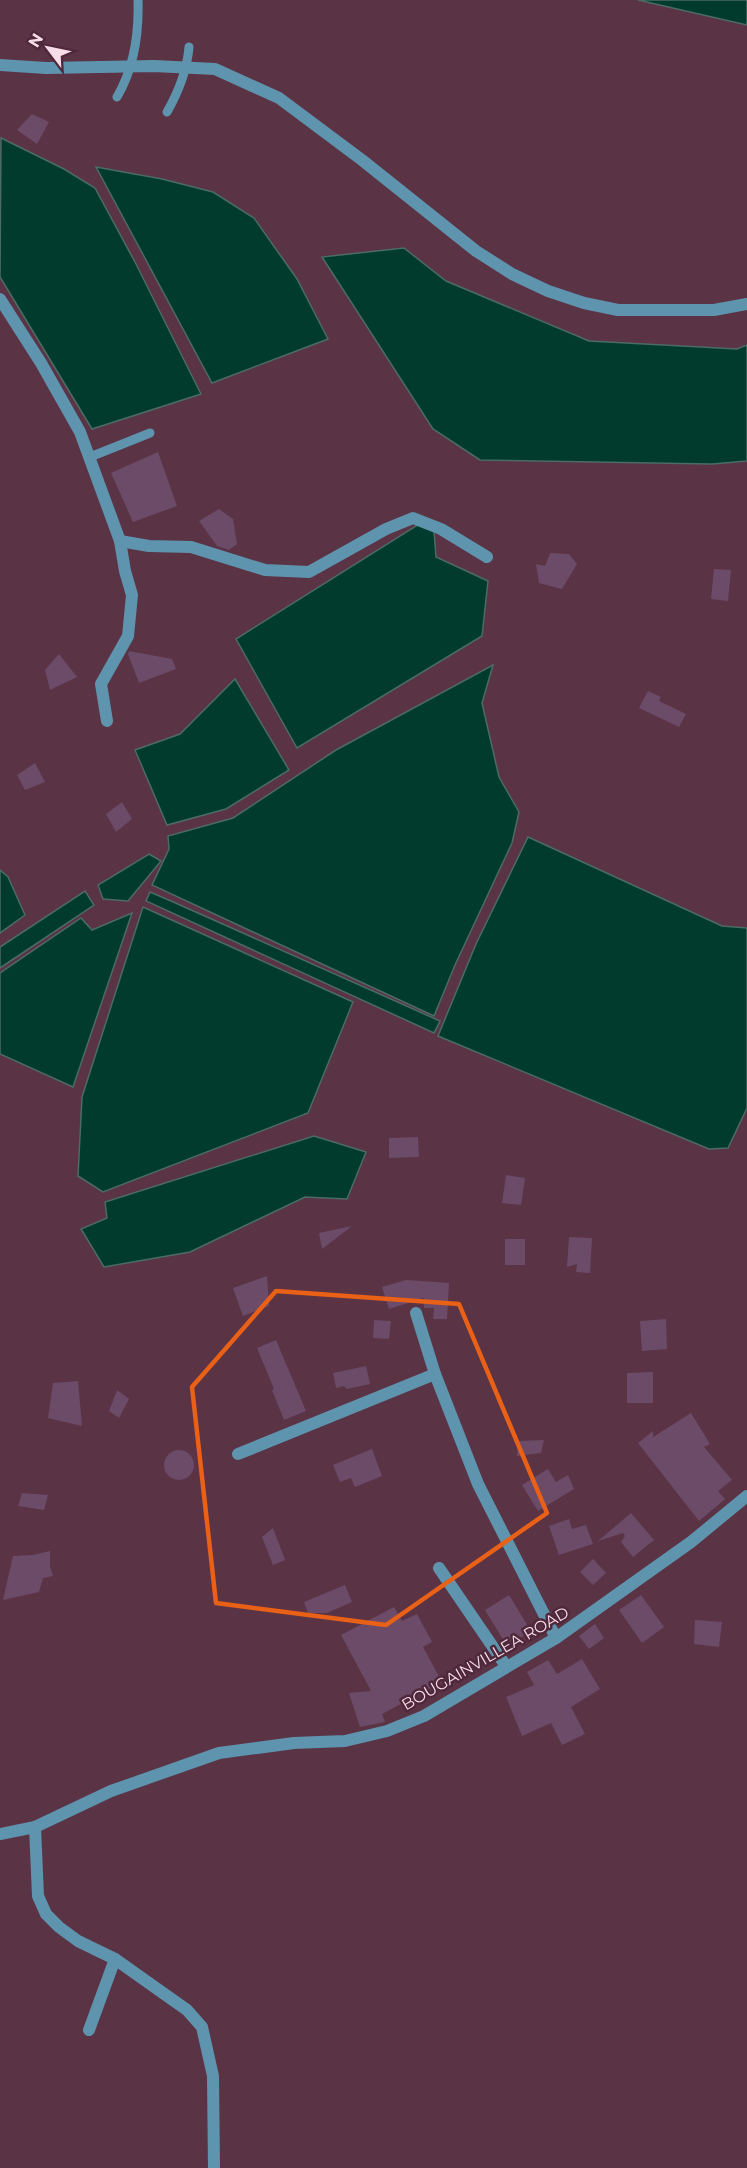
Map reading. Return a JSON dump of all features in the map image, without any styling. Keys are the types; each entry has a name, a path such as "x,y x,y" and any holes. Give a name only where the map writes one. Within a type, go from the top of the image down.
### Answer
{"street":[{"path":"0,65 46,68 130,66 215,69 279,98 362,160 476,251 512,274 548,291 584,303 618,310 714,310 747,304"},
{"path":"0,299 80,432 120,541 132,595 128,636 101,684 107,721"},
{"path":"120,541 149,546 191,547 265,570 309,572 386,529 413,518 441,529 487,557"},
{"path":"416,1313 435,1374 478,1484 556,1638"},
{"path":"238,1454 435,1374"},
{"name":"BOUGAINVILLEA ROAD","path":"0,1834 35,1827 111,1791 219,1754 294,1743 345,1740 387,1731 424,1716 556,1638 691,1542 747,1496"},
{"path":"439,1568 506,1666"},
{"path":"35,1827 39,1896 46,1914 78,1941 115,1959 187,2010 202,2027 213,2076 214,2168"},
{"path":"89,2030 115,1959"}],"lane":[{"path":"117,97 130,66 136,38 138,0"},
{"path":"167,112 178,93 186,68 189,47"},
{"path":"90,457 150,433"}],"highlighted area":[{"path":"276,1291 459,1304 547,1513 386,1625 216,1603 192,1387"}],"shaded area":[{"path":"638,0 747,0 747,25"},
{"path":"1,138 64,169 95,188 201,394 92,429 0,277"},
{"path":"96,167 162,179 213,192 254,218 297,279 328,339 212,383"},
{"path":"404,248 446,281 589,341 737,349 747,345 747,461 712,464 480,460 433,429 322,257"},
{"path":"419,524 434,531 436,557 488,581 482,636 297,748 236,639"},
{"path":"493,665 482,703 499,777 519,812 512,843 455,965 434,1016 152,885 169,849 168,836 233,818 336,750"},
{"path":"235,679 289,770 226,809 167,825 135,750 180,734"},
{"path":"528,837 722,926 747,928 747,1108 728,1148 709,1149 438,1036 476,944"},
{"path":"149,854 161,861 128,901 103,899 98,885"},
{"path":"0,870 8,877 25,915 0,933"},
{"path":"85,891 94,905 0,968 0,947"},
{"path":"150,892 440,1021 434,1033 146,901"},
{"path":"143,907 353,1002 308,1113 103,1192 78,1176 82,1097"},
{"path":"132,913 73,1087 0,1054 0,973 81,918 92,930"},
{"path":"314,1136 366,1152 347,1199 305,1197 190,1252 104,1267 81,1229 107,1218 105,1202"}],"building":[{"path":"32,114 49,122 37,144 17,130"},
{"path":"158,452 177,506 133,522 111,473"},
{"path":"219,509 233,519 237,544 229,550 217,546 199,521"},
{"path":"550,553 569,554 577,564 562,589 539,583 536,564 545,566"},
{"path":"714,569 731,570 728,601 711,599"},
{"path":"129,651 172,659 176,669 139,683 128,654"},
{"path":"59,654 77,677 50,690 45,670"},
{"path":"648,691 661,697 659,701 686,714 679,727 639,708"},
{"path":"35,763 45,782 25,790 17,775"},
{"path":"122,802 132,819 116,832 106,814"},
{"path":"418,1137 419,1157 389,1158 389,1138"},
{"path":"506,1175 525,1178 521,1205 502,1203"},
{"path":"352,1226 322,1249 319,1233"},
{"path":"569,1237 592,1238 590,1273 576,1272 577,1264 567,1267"},
{"path":"505,1239 525,1239 525,1265 505,1265"},
{"path":"267,1276 269,1306 243,1316 233,1288"},
{"path":"406,1280 449,1283 447,1319 433,1319 434,1308 424,1308 424,1298 389,1309 382,1287"},
{"path":"666,1319 667,1349 642,1351 640,1321"},
{"path":"374,1320 391,1321 389,1339 373,1338"},
{"path":"276,1340 306,1411 284,1420 257,1348"},
{"path":"366,1366 370,1384 347,1389 344,1386 336,1388 333,1373"},
{"path":"653,1372 653,1403 627,1403 627,1373"},
{"path":"78,1381 82,1426 48,1418 53,1383"},
{"path":"117,1390 129,1399 119,1418 109,1411"},
{"path":"691,1413 710,1444 704,1447 732,1480 718,1491 725,1499 699,1521 638,1443 653,1431 653,1437"},
{"path":"544,1440 541,1453 517,1456 518,1441"},
{"path":"372,1449 382,1476 355,1487 351,1478 340,1482 333,1465"},
{"path":"179,1450 190,1454 194,1465 190,1476 179,1480 168,1476 164,1465 168,1454"},
{"path":"548,1469 556,1482 568,1475 574,1489 538,1511 522,1485"},
{"path":"22,1493 48,1495 44,1510 18,1506"},
{"path":"631,1513 654,1540 633,1557 621,1542 625,1536 623,1533 598,1541"},
{"path":"569,1519 572,1529 586,1525 593,1544 559,1555 549,1526"},
{"path":"273,1528 285,1560 273,1565 262,1537"},
{"path":"50,1551 53,1576 43,1578 39,1592 3,1600 13,1556"},
{"path":"593,1559 606,1573 593,1585 580,1572"},
{"path":"345,1585 352,1602 327,1613 308,1613 304,1602"},
{"path":"509,1595 531,1631 507,1646 485,1610"},
{"path":"641,1595 664,1627 642,1643 619,1610"},
{"path":"394,1607 402,1621 417,1614 432,1642 423,1647 442,1682 382,1714 385,1722 360,1727 349,1693 371,1691 341,1635"},
{"path":"695,1620 722,1622 719,1647 694,1644"},
{"path":"595,1624 604,1638 589,1649 579,1636"},
{"path":"582,1659 600,1689 571,1707 585,1734 562,1745 551,1723 522,1736 506,1697 534,1685 527,1672 548,1660 557,1674"}]}
